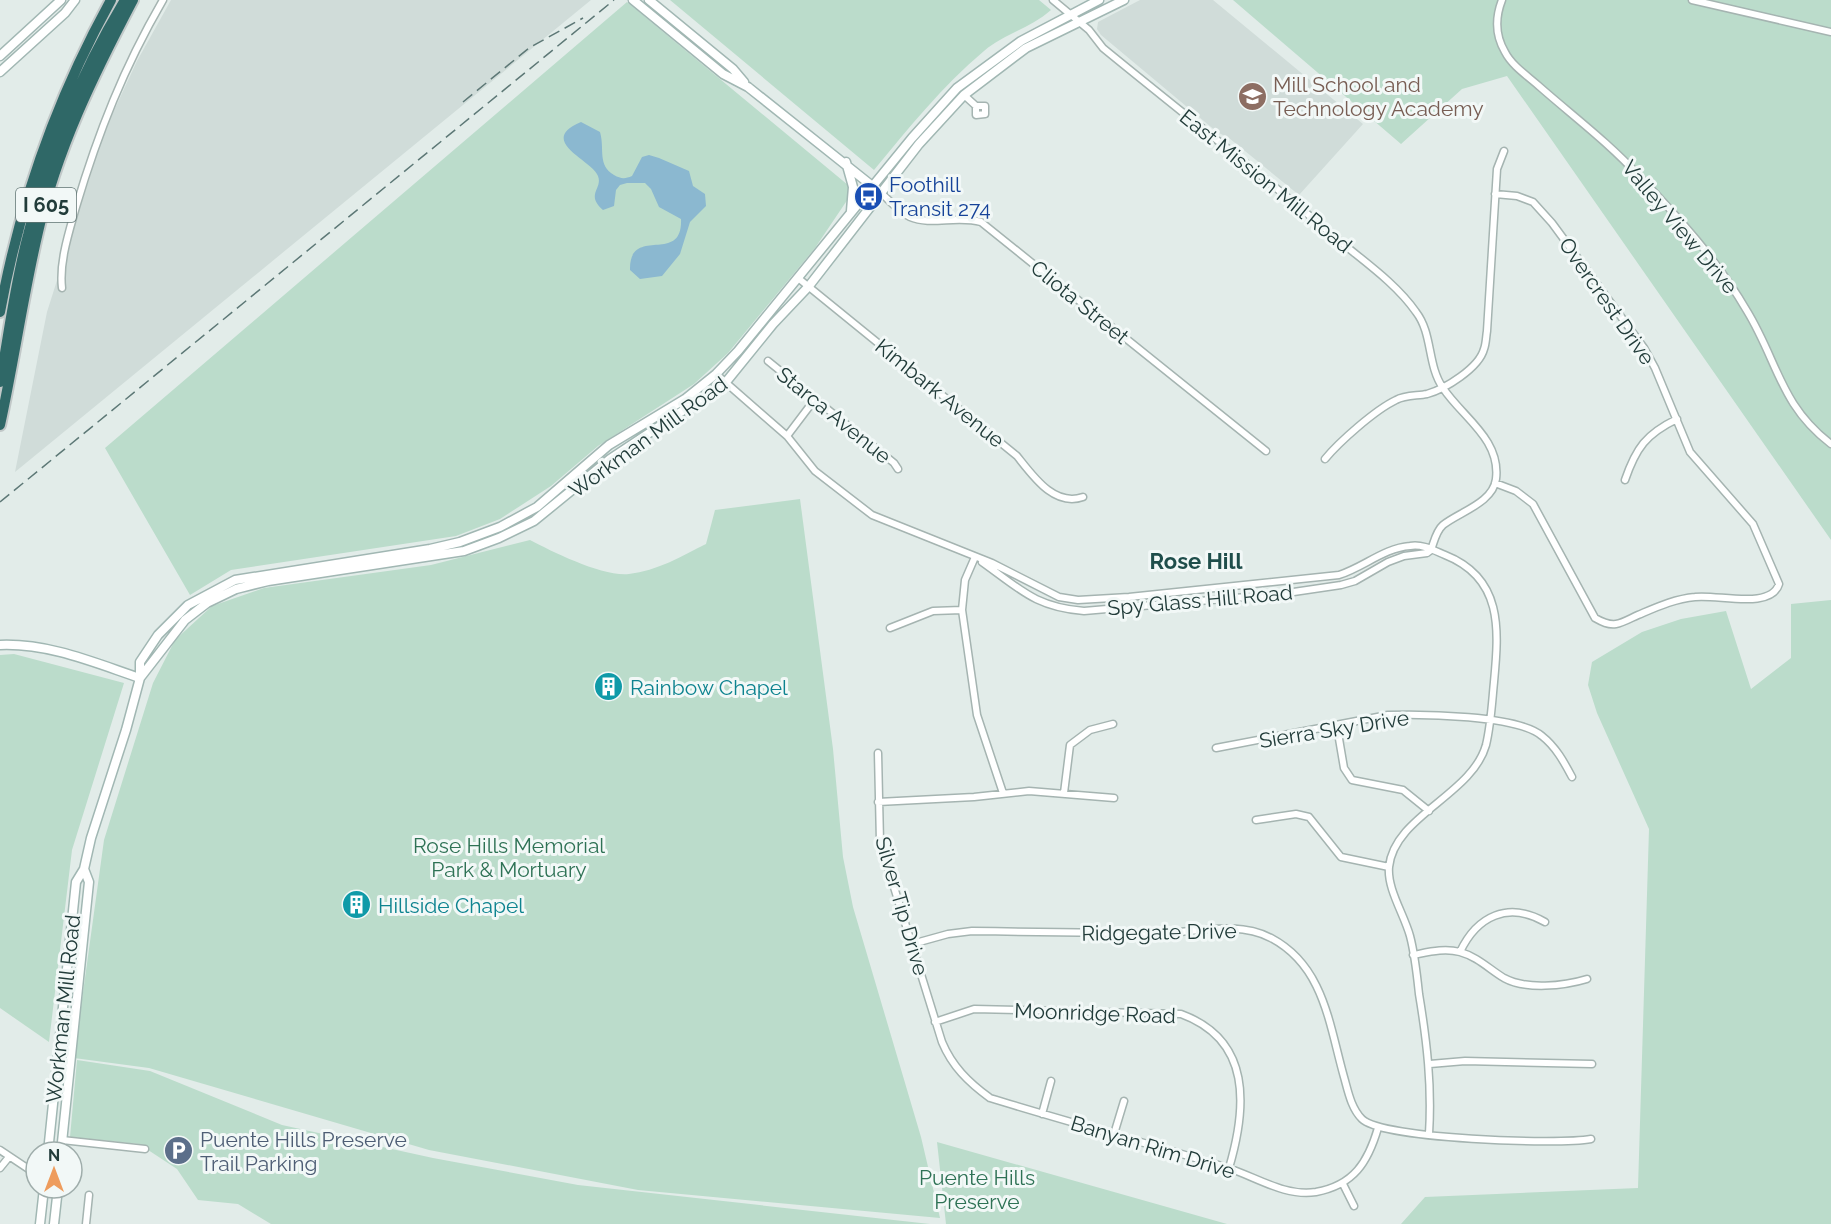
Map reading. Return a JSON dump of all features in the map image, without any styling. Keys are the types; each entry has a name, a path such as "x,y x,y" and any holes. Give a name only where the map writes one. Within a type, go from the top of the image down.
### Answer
{"highway":[{"name":"I 605","path":"0,312 35,171 73,71 111,0"},
{"path":"0,353 17,265 39,184 77,84 123,0"},
{"path":"0,382 28,235 54,149 96,51 123,0"},
{"name":"I 605","path":"0,425 38,230 69,132 84,96 133,0"}],"main road":[{"path":"0,56 61,0"},
{"path":"0,72 64,14 75,0"},
{"path":"633,0 723,74 748,87 880,192"},
{"path":"649,0 733,69 748,87"},
{"name":"Workman Mill Road","path":"49,1140 76,882 84,869 91,838 126,730 140,678 140,662 158,635 188,605 210,591 235,580 430,549 460,542 495,529 537,507 609,445 685,399 716,374 738,351 851,212 957,88 1021,40 1099,0"},
{"name":"Workman Mill Road","path":"140,678 185,620 207,603 236,589 268,581 464,550 515,531 553,507 637,440 681,415 726,382 773,324 809,286 880,192 927,135 964,95 1026,48 1124,0"},
{"path":"927,135 925,131 927,125 957,88"},
{"path":"845,162 853,187 851,212"},
{"path":"0,645 22,645 58,651 140,678"},
{"name":"Workman Mill Road","path":"62,1140 89,882 84,869"},
{"path":"40,1224 43,1200"},
{"path":"54,1224 57,1200"}],"street":[{"path":"62,288 61,278 70,228 96,142 114,96 163,0"},
{"name":"East Mission Mill Road","path":"1053,0 1080,22 1103,48 1386,281 1417,312 1426,333 1435,375 1456,405 1473,420 1493,454 1497,468 1496,483"},
{"name":"Valley View Drive","path":"1502,0 1497,14 1497,32 1508,58 1617,154 1697,241 1747,310 1762,337 1784,392 1803,418 1831,444"},
{"path":"1692,0 1831,32"},
{"path":"964,95 974,104"},
{"path":"1325,459 1338,444 1396,400 1429,393 1442,387 1470,368 1485,349 1497,169 1504,151"},
{"name":"Cliota Street","path":"880,192 908,216 924,221 964,217 981,222 1266,451"},
{"name":"Overcrest Drive","path":"1495,194 1517,196 1533,202 1552,223 1644,348 1690,452 1753,524 1779,584 1777,592 1766,598 1757,599 1706,596 1683,598 1618,624 1604,623 1595,618 1533,504 1516,491 1496,483"},
{"name":"Kimbark Avenue","path":"798,278 1017,456 1033,478 1047,490 1064,499 1083,497"},
{"name":"Starca Avenue","path":"768,361 898,469"},
{"name":"Spy Glass Hill Road","path":"716,374 787,436 815,471 872,516 992,563 1046,593 1078,600 1267,584 1329,576 1355,570 1395,548 1423,546 1466,567 1481,580 1491,597 1497,619 1497,649 1485,746 1478,763 1467,778 1429,811 1401,840 1389,867"},
{"path":"787,436 815,399"},
{"path":"1625,480 1638,450 1649,434 1677,419"},
{"path":"1431,550 1441,526 1481,502 1496,483"},
{"name":"Spy Glass Hill Road","path":"975,557 1034,601 1061,609 1084,611 1269,595 1341,585 1355,581 1388,562 1404,556 1427,553 1431,550"},
{"path":"975,557 965,580 962,610 977,715 1003,793"},
{"path":"890,628 933,610 962,610"},
{"name":"Sierra Sky Drive","path":"1216,748 1337,727 1388,715 1411,714 1490,720 1519,725 1541,734 1560,754 1572,777"},
{"path":"1064,793 1070,745 1090,730 1113,724"},
{"path":"1337,727 1344,768 1353,780 1403,790 1429,811"},
{"name":"Silver Tip Drive","path":"878,753 880,842 935,1022"},
{"path":"878,802 1029,791 1114,798"},
{"path":"1256,820 1296,814 1309,817 1341,857 1389,867 1392,886 1410,937 1430,1064 1429,1134"},
{"path":"1460,952 1469,934 1489,918 1519,912 1531,914 1545,922"},
{"name":"Ridgegate Drive","path":"912,945 948,934 972,931 1171,933 1225,928 1256,932 1290,949 1304,963 1319,987 1351,1101 1362,1119 1378,1128"},
{"path":"1413,955 1443,950 1460,952 1478,959 1505,979 1521,984 1571,984 1587,979"},
{"name":"Moonridge Road","path":"935,1022 974,1009 1182,1014 1195,1019 1219,1036 1236,1065 1241,1113 1240,1130 1229,1168"},
{"name":"Banyan Rim Drive","path":"935,1022 950,1062 975,1087 990,1098 1229,1168 1289,1192 1313,1192 1343,1184"},
{"path":"1430,1064 1465,1061 1592,1064"},
{"path":"1041,1114 1051,1081"},
{"path":"1114,1134 1124,1101"},
{"path":"1353,1206 1343,1184 1371,1153 1378,1128 1522,1141 1576,1142 1591,1139"},
{"path":"84,1142 145,1149"},
{"path":"0,1150 24,1166"},
{"path":"0,1168 9,1157"},
{"path":"86,1224 89,1195"}],"shaded area":[{"path":"171,0 591,0 15,472 47,312 104,132 137,61"},
{"name":"Mill School and Technology Academy","path":"1140,0 1213,0 1363,124 1299,195 1229,138 1217,132 1101,35 1097,29 1098,22"}],"green space":[{"path":"670,0 1039,0 1051,10 1035,22 992,45 969,64 926,108 874,170"},
{"path":"1233,0 1831,0 1831,540 1507,76 1462,89 1401,144"},
{"path":"627,2 854,190 815,248 728,353 694,384 598,446 551,486 500,519 456,536 231,570 190,595 105,448"},
{"name":"Rose Hills Memorial Park & Mortuary","path":"800,499 833,749 843,857 853,907 921,1137 940,1218 638,1190 429,1150 149,1068 74,1058 104,840 153,683 175,640 212,606 264,588 431,565 530,540 592,568 629,574 649,570 706,544 715,510"},
{"path":"1831,600 1831,1224 1401,1224 1425,1197 1638,1188 1649,829 1597,713 1588,685 1592,662 1642,632 1681,619 1726,611 1751,689 1791,658 1791,604"},
{"path":"14,654 124,683 72,850 49,1042 0,1008 0,655"},
{"name":"Puente Hills Preserve","path":"77,1060 150,1071 282,1125 433,1158 578,1185 930,1224 271,1224 238,1204 198,1200 177,1169 139,1144 70,1137"},
{"name":"Puente Hills Preserve","path":"937,1142 1227,1224 946,1224"}],"water":[{"path":"581,122 600,132 603,161 614,175 623,178 632,176 642,157 649,155 689,171 693,186 705,194 706,206 690,222 680,254 662,276 640,279 630,270 632,257 638,249 674,240 679,233 681,219 659,207 651,189 645,183 620,185 616,190 614,206 603,210 595,200 598,176 565,143 564,136 569,129"}],"railway":[{"path":"0,502 614,0"},
{"path":"463,102 529,48 583,18"}],"place":[{"name":"Mill School and Technology Academy","path":"1252,96"},
{"name":"Foothill Transit 274","path":"868,196"},
{"name":"Rainbow Chapel","path":"609,687"},
{"name":"Hillside Chapel","path":"357,905"},
{"name":"Puente Hills Preserve Trail Parking","path":"179,1151"}],"district":[{"name":"Rose Hill","path":"1196,561"}]}
